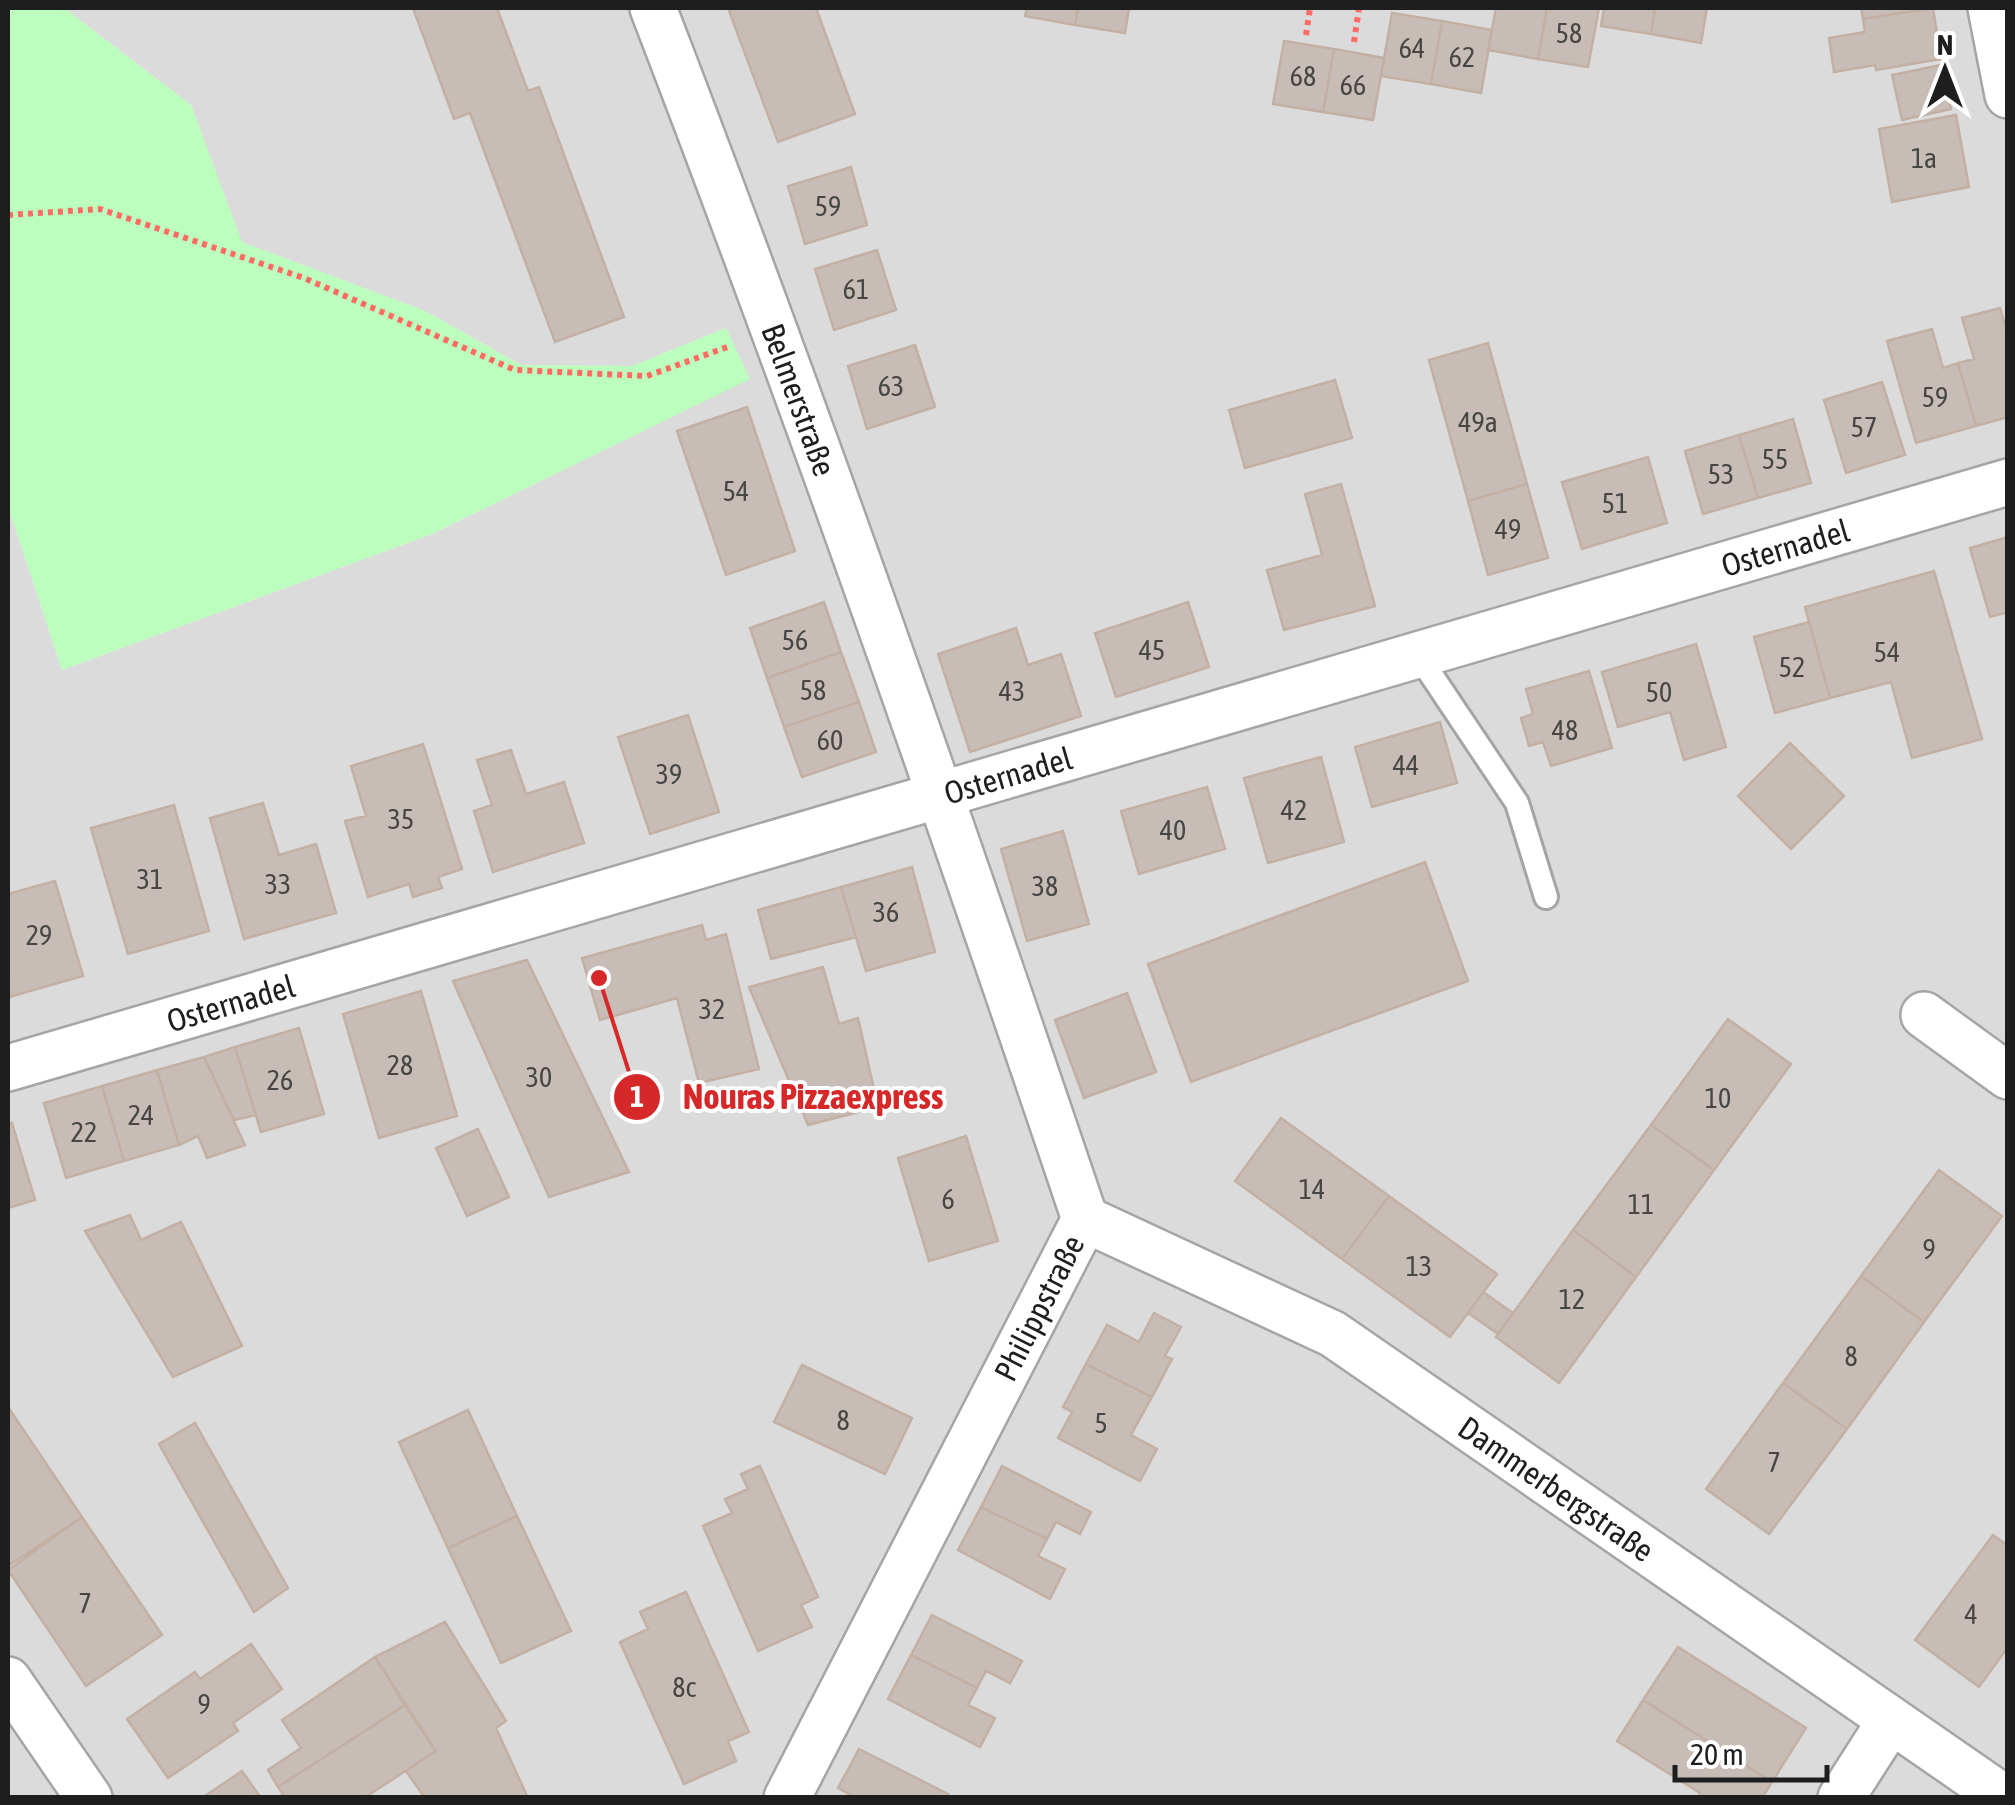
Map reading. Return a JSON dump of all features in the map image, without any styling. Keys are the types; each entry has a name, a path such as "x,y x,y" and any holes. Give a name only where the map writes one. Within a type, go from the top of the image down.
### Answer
{"street":[{"name":"Belmerstraße","path":"653,8 742,239 772,331 942,793"},
{"path":"1991,8 2008,95"},
{"name":"Osternadel","path":"8,1068 2008,482"},
{"name":"Philippstraße","path":"787,1798 1085,1220 942,793"},
{"path":"1924,1014 2008,1076"},
{"name":"Dammerbergstraße","path":"1085,1220 1333,1334 2004,1798"},
{"path":"8,1680 89,1798"},
{"path":"1840,1798 1892,1720"}],"lane":[{"path":"1418,655 1517,803 1546,897"}],"path":[{"path":"1306,35 1310,8"},
{"path":"1354,42 1360,8"},
{"path":"8,215 100,208 304,278 515,370 646,376 772,331"}],"shaded area":[{"path":"64,8 2007,8 2007,1797 8,1797 8,506 62,670 432,534 749,378 726,328 632,366 521,365 425,311 241,242 191,105"}],"green space":[{"path":"8,8 64,8 191,105 242,242 425,311 521,365 632,366 726,328 750,379 432,534 62,670 8,506"}],"building":[{"path":"413,8 497,8 528,91 539,87 624,317 555,342 470,113 454,119"},
{"path":"728,8 816,8 855,114 778,142"},
{"path":"1027,8 1078,8 1075,25 1025,16"},
{"path":"1078,8 1129,8 1125,33 1075,25"},
{"path":"1496,8 1547,8 1538,59 1488,50"},
{"path":"1547,8 1599,8 1588,67 1538,59"},
{"path":"1604,8 1655,8 1651,34 1601,26"},
{"path":"1655,8 1707,8 1701,43 1651,34"},
{"path":"1861,8 1930,8 1863,19"},
{"path":"1933,8 1941,59 1876,70 1875,65 1834,72 1829,38 1865,32 1863,19"},
{"path":"1392,13 1442,21 1431,84 1381,76"},
{"path":"1442,21 1492,30 1481,93 1431,84"},
{"path":"1284,41 1334,49 1323,112 1273,104"},
{"path":"1334,49 1384,58 1373,120 1323,112"},
{"path":"1941,65 1951,109 1902,120 1892,75"},
{"path":"1956,115 1969,187 1892,202 1879,129"},
{"path":"851,167 867,225 805,244 788,186"},
{"path":"877,250 896,310 834,330 815,269"},
{"path":"2000,308 2008,335 2008,417 1976,426 1958,363 1974,359 1962,318"},
{"path":"1932,329 1943,368 1958,363 1976,426 1916,443 1887,341"},
{"path":"1488,343 1527,484 1468,501 1429,360"},
{"path":"915,345 935,407 867,429 848,366"},
{"path":"1335,380 1352,438 1245,468 1229,410"},
{"path":"1882,382 1905,455 1846,473 1824,400"},
{"path":"747,407 795,551 726,575 677,431"},
{"path":"1793,419 1811,483 1758,498 1739,435"},
{"path":"1739,435 1758,498 1703,514 1685,451"},
{"path":"1648,457 1667,523 1582,549 1562,482"},
{"path":"1341,484 1375,606 1284,630 1267,570 1322,555 1305,494"},
{"path":"1527,484 1548,558 1488,575 1468,501"},
{"path":"2008,537 2008,612 1990,617 1970,548"},
{"path":"1934,571 1982,739 1912,758 1891,682 1830,698 1805,607"},
{"path":"824,602 841,652 767,678 750,628"},
{"path":"1188,602 1209,667 1116,697 1095,633"},
{"path":"1809,622 1830,698 1775,713 1754,637"},
{"path":"1016,628 1028,665 1061,654 1081,716 970,752 938,654"},
{"path":"1696,644 1726,747 1684,760 1670,712 1618,727 1602,672"},
{"path":"841,652 859,702 784,727 767,678"},
{"path":"1589,671 1612,748 1551,766 1543,742 1529,746 1521,718 1533,714 1526,689"},
{"path":"859,702 876,752 802,777 784,727"},
{"path":"688,715 719,812 650,834 618,737"},
{"path":"1440,722 1457,783 1372,807 1355,747"},
{"path":"1790,743 1844,796 1791,849 1738,796"},
{"path":"423,744 462,869 438,877 442,888 413,897 409,884 368,897 345,821 366,816 351,766"},
{"path":"511,750 526,794 564,782 584,843 493,872 474,811 492,805 477,760"},
{"path":"1321,757 1344,842 1268,863 1244,778"},
{"path":"1207,787 1225,849 1139,874 1121,811"},
{"path":"263,803 279,855 316,844 336,913 244,939 210,818"},
{"path":"174,805 209,931 128,954 91,828"},
{"path":"1063,831 1089,924 1027,941 1001,849"},
{"path":"1425,862 1468,981 1191,1082 1148,964"},
{"path":"912,867 935,952 866,971 841,887"},
{"path":"55,881 83,976 9,997 8,894"},
{"path":"841,887 856,937 771,959 758,910"},
{"path":"702,925 706,940 726,934 759,1069 699,1083 677,998 600,1020 582,958"},
{"path":"527,960 629,1172 549,1197 453,981"},
{"path":"823,967 839,1024 858,1018 878,1107 808,1125 749,987"},
{"path":"421,991 457,1116 379,1138 343,1014"},
{"path":"1127,993 1156,1072 1084,1098 1055,1020"},
{"path":"1728,1019 1791,1064 1714,1170 1651,1125"},
{"path":"299,1028 324,1114 261,1132 235,1047"},
{"path":"235,1047 256,1115 234,1120 204,1057"},
{"path":"204,1057 245,1145 207,1158 198,1136 179,1145 157,1070"},
{"path":"157,1070 179,1145 124,1161 102,1086"},
{"path":"102,1086 124,1161 66,1178 44,1103"},
{"path":"1281,1118 1389,1196 1342,1259 1235,1181"},
{"path":"12,1123 35,1200 8,1208 8,1124"},
{"path":"1651,1125 1714,1170 1636,1277 1573,1230"},
{"path":"478,1129 509,1197 467,1216 436,1148"},
{"path":"966,1136 998,1241 929,1261 898,1158"},
{"path":"1939,1170 2002,1216 1924,1322 1861,1276"},
{"path":"1389,1196 1497,1274 1450,1337 1342,1259"},
{"path":"130,1215 141,1240 181,1222 242,1346 173,1377 85,1231"},
{"path":"1573,1230 1636,1277 1559,1383 1496,1337"},
{"path":"1861,1276 1924,1322 1847,1429 1783,1383"},
{"path":"1483,1292 1513,1313 1498,1334 1468,1313"},
{"path":"1154,1313 1181,1327 1165,1356 1172,1359 1152,1397 1086,1364 1107,1325 1139,1342"},
{"path":"1086,1364 1152,1397 1131,1435 1157,1449 1140,1481 1058,1438 1072,1412 1063,1407"},
{"path":"802,1365 912,1418 885,1474 774,1422"},
{"path":"1783,1383 1847,1429 1769,1534 1706,1489"},
{"path":"8,1407 82,1517 8,1566"},
{"path":"468,1410 517,1516 448,1548 399,1442"},
{"path":"195,1423 288,1588 254,1612 159,1444"},
{"path":"760,1466 818,1597 801,1605 812,1627 758,1651 703,1526 732,1513 725,1499 748,1489 741,1474"},
{"path":"1002,1466 1091,1512 1080,1534 1056,1522 1047,1539 981,1507"},
{"path":"981,1507 1047,1539 1038,1556 1065,1569 1050,1599 958,1550"},
{"path":"517,1516 571,1631 501,1663 448,1548"},
{"path":"82,1517 162,1635 86,1686 8,1570"},
{"path":"1993,1535 2008,1546 2008,1647 1979,1687 1915,1640"},
{"path":"686,1592 749,1732 728,1741 736,1761 684,1784 620,1642 648,1629 640,1612"},
{"path":"932,1615 1022,1661 1010,1683 986,1671 977,1688 911,1655"},
{"path":"445,1622 506,1721 496,1728 528,1798 425,1798 406,1771 436,1751 375,1657"},
{"path":"251,1644 282,1689 233,1723 238,1731 168,1778 127,1719 195,1672 200,1679"},
{"path":"1678,1647 1806,1728 1772,1782 1643,1700"},
{"path":"911,1655 977,1688 968,1705 995,1718 980,1747 888,1699"},
{"path":"375,1657 405,1705 278,1787 268,1770 301,1748 282,1720"},
{"path":"1643,1700 1772,1782 1762,1798 1697,1798 1700,1793 1617,1741"},
{"path":"405,1705 436,1751 364,1798 278,1798 283,1794 278,1787"},
{"path":"859,1749 948,1794 946,1798 856,1798 838,1788"},
{"path":"242,1771 261,1798 202,1798"}],"place":[{"name":"Nouras Pizzaexpress","path":"599,978"}]}
